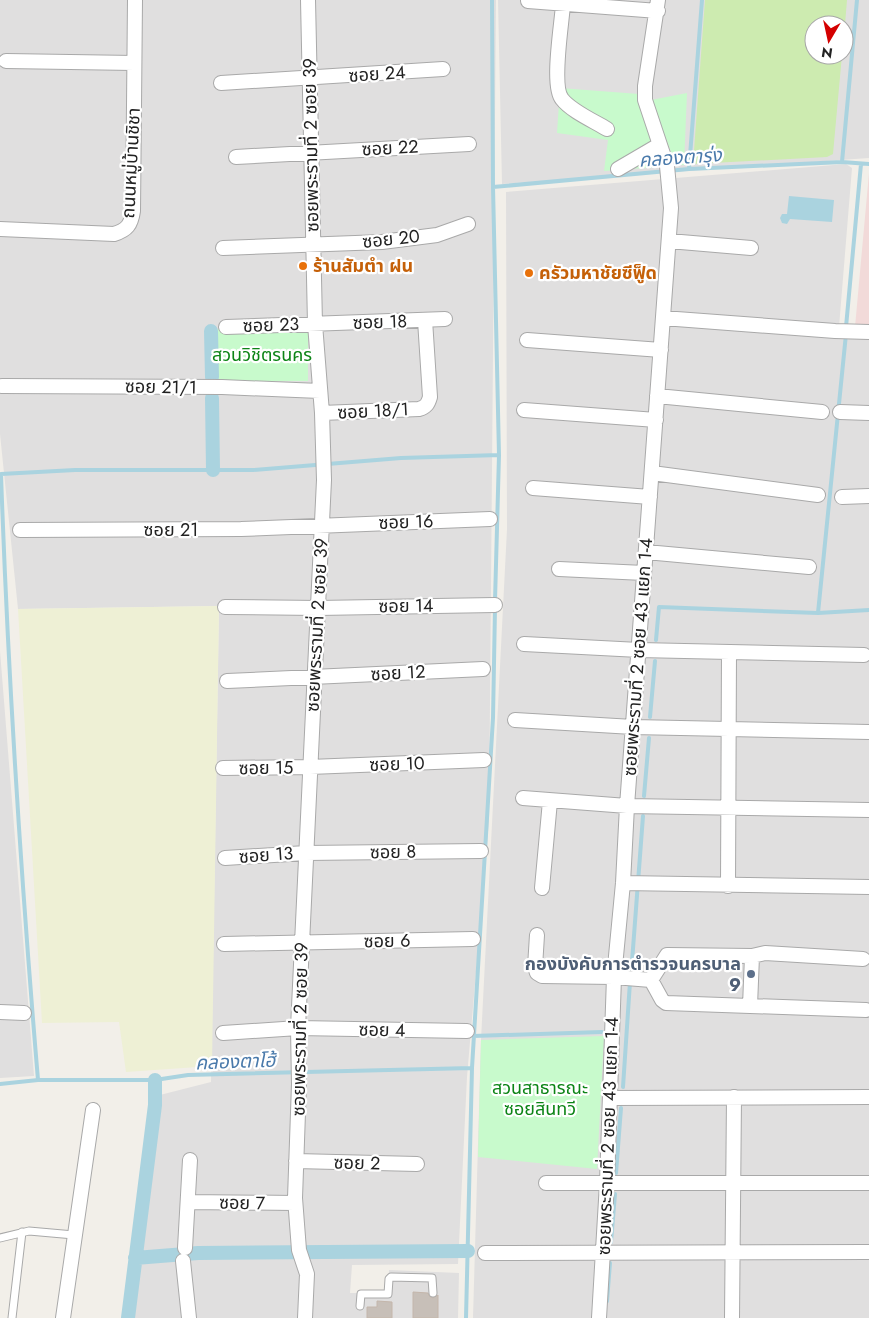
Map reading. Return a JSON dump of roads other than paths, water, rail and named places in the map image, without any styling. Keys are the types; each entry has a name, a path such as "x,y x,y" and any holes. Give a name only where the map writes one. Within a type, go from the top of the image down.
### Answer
{"street":[{"name":"ถนนหมู่บ้านชิชา","path":"0,229 114,234 122,232 132,221 135,0"},
{"name":"ซอยพระรามที่ 2 ซอย 39","path":"305,1318 307,1284 301,1256 295,1203 299,1084 298,1028 324,480 313,245 308,0"},
{"path":"528,1 564,4 658,5"},
{"path":"564,4 556,87 565,103 607,129"},
{"name":"ซอยพระรามที่ 2 ซอย 43 แยก 1-4","path":"599,1318 607,1183 614,977 623,883 671,208 667,166 645,100 658,5"},
{"path":"6,61 134,63"},
{"name":"ซอย 24","path":"220,83 443,70"},
{"name":"ซอย 22","path":"236,157 469,144"},
{"path":"618,169 659,145"},
{"name":"ซอย 20","path":"223,248 382,242 437,235 468,224"},
{"path":"669,241 750,248"},
{"path":"663,318 865,332"},
{"name":"ซอย 18","path":"316,324 445,319"},
{"name":"ซอย 18/1","path":"322,414 424,408 428,404 430,397 425,320"},
{"name":"ซอย 23","path":"226,327 316,324"},
{"path":"527,340 661,350"},
{"name":"ซอย 21/1","path":"2,386 222,387 320,391"},
{"path":"658,396 822,412"},
{"path":"524,410 656,420"},
{"path":"840,412 869,413"},
{"path":"652,473 818,495"},
{"path":"533,488 650,497"},
{"path":"842,497 869,496"},
{"name":"ซอย 16","path":"322,526 490,519"},
{"name":"ซอย 21","path":"20,530 241,529 322,526"},
{"path":"646,552 809,567"},
{"path":"559,569 644,573"},
{"name":"ซอย 14","path":"225,607 318,608 495,605"},
{"path":"524,644 639,650 864,655"},
{"path":"728,886 729,652"},
{"name":"ซอย 12","path":"226,681 483,669"},
{"path":"515,720 633,727 869,732"},
{"name":"ซอย 10","path":"310,767 484,760"},
{"name":"ซอย 15","path":"222,768 310,767"},
{"path":"523,798 627,806 869,810"},
{"path":"542,888 550,801"},
{"name":"ซอย 8","path":"306,852 481,850"},
{"name":"ซอย 13","path":"225,858 306,852"},
{"path":"623,883 867,887"},
{"path":"537,935 535,967 537,974 542,976 614,977 651,980"},
{"name":"ซอย 6","path":"224,944 473,939"},
{"path":"651,980 667,956 752,956 765,953 863,959"},
{"path":"750,1006 752,956"},
{"path":"651,980 662,1000 666,1003 866,1010"},
{"path":"0,1012 24,1013"},
{"name":"ซอย 4","path":"223,1034 298,1028 467,1031"},
{"path":"732,1318 734,1097"},
{"path":"610,1098 869,1097"},
{"path":"62,1318 93,1110"},
{"path":"189,1318 184,1255 190,1160"},
{"name":"ซอย 2","path":"296,1161 417,1164"},
{"path":"546,1183 869,1183"},
{"name":"ซอย 7","path":"188,1202 295,1203"},
{"path":"485,1253 869,1252"}],"lane":[{"path":"0,1238 22,1232 38,1231 74,1235"},
{"path":"12,1318 22,1232"},
{"path":"360,1306 361,1294 388,1294 389,1278 391,1277 431,1278 433,1279 432,1293"}],"water":[{"path":"789,196 834,200 832,222 790,219 787,224 782,223 780,218 782,214 787,214"}],"waterway":[{"path":"492,0 493,187 499,455 495,601"},
{"path":"689,169 702,0"},
{"path":"842,162 857,0"},
{"name":"คลองตารุ่ง","path":"493,187 689,169 842,162 869,164"},
{"path":"846,327 861,164"},
{"path":"211,331 212,377"},
{"path":"818,613 846,334"},
{"path":"212,398 213,470"},
{"path":"38,1080 16,777 7,626 1,474 75,470 253,470 401,458 499,455"},
{"path":"656,640 659,607 818,613 869,610"},
{"path":"466,1318 472,1068 493,718 495,608"},
{"path":"650,717 655,661"},
{"path":"644,796 649,738"},
{"path":"631,975 643,816"},
{"path":"623,1087 630,982"},
{"path":"473,1036 602,1032"},
{"name":"คลองตาโฮ้","path":"0,1084 38,1080 155,1080 188,1075 472,1068"},
{"path":"128,1318 155,1105 155,1080"},
{"path":"616,1173 621,1108"},
{"path":"611,1242 615,1194"},
{"path":"135,1258 198,1253 468,1251"},
{"path":"607,1301 610,1263"}],"place":[{"name":"ร้านสัมตำ ฝน","path":"303,266"},
{"name":"ครัวมหาชัยซีฟู็ด","path":"529,273"},
{"name":"กองบังคับการตำรวจนครบาล 9","path":"751,974"}],"park label":[{"name":"สวนวิชิตรนคร","path":"262,355"},
{"name":"สวนสาธารณะ ซอยสินทวี","path":"540,1098"}]}
